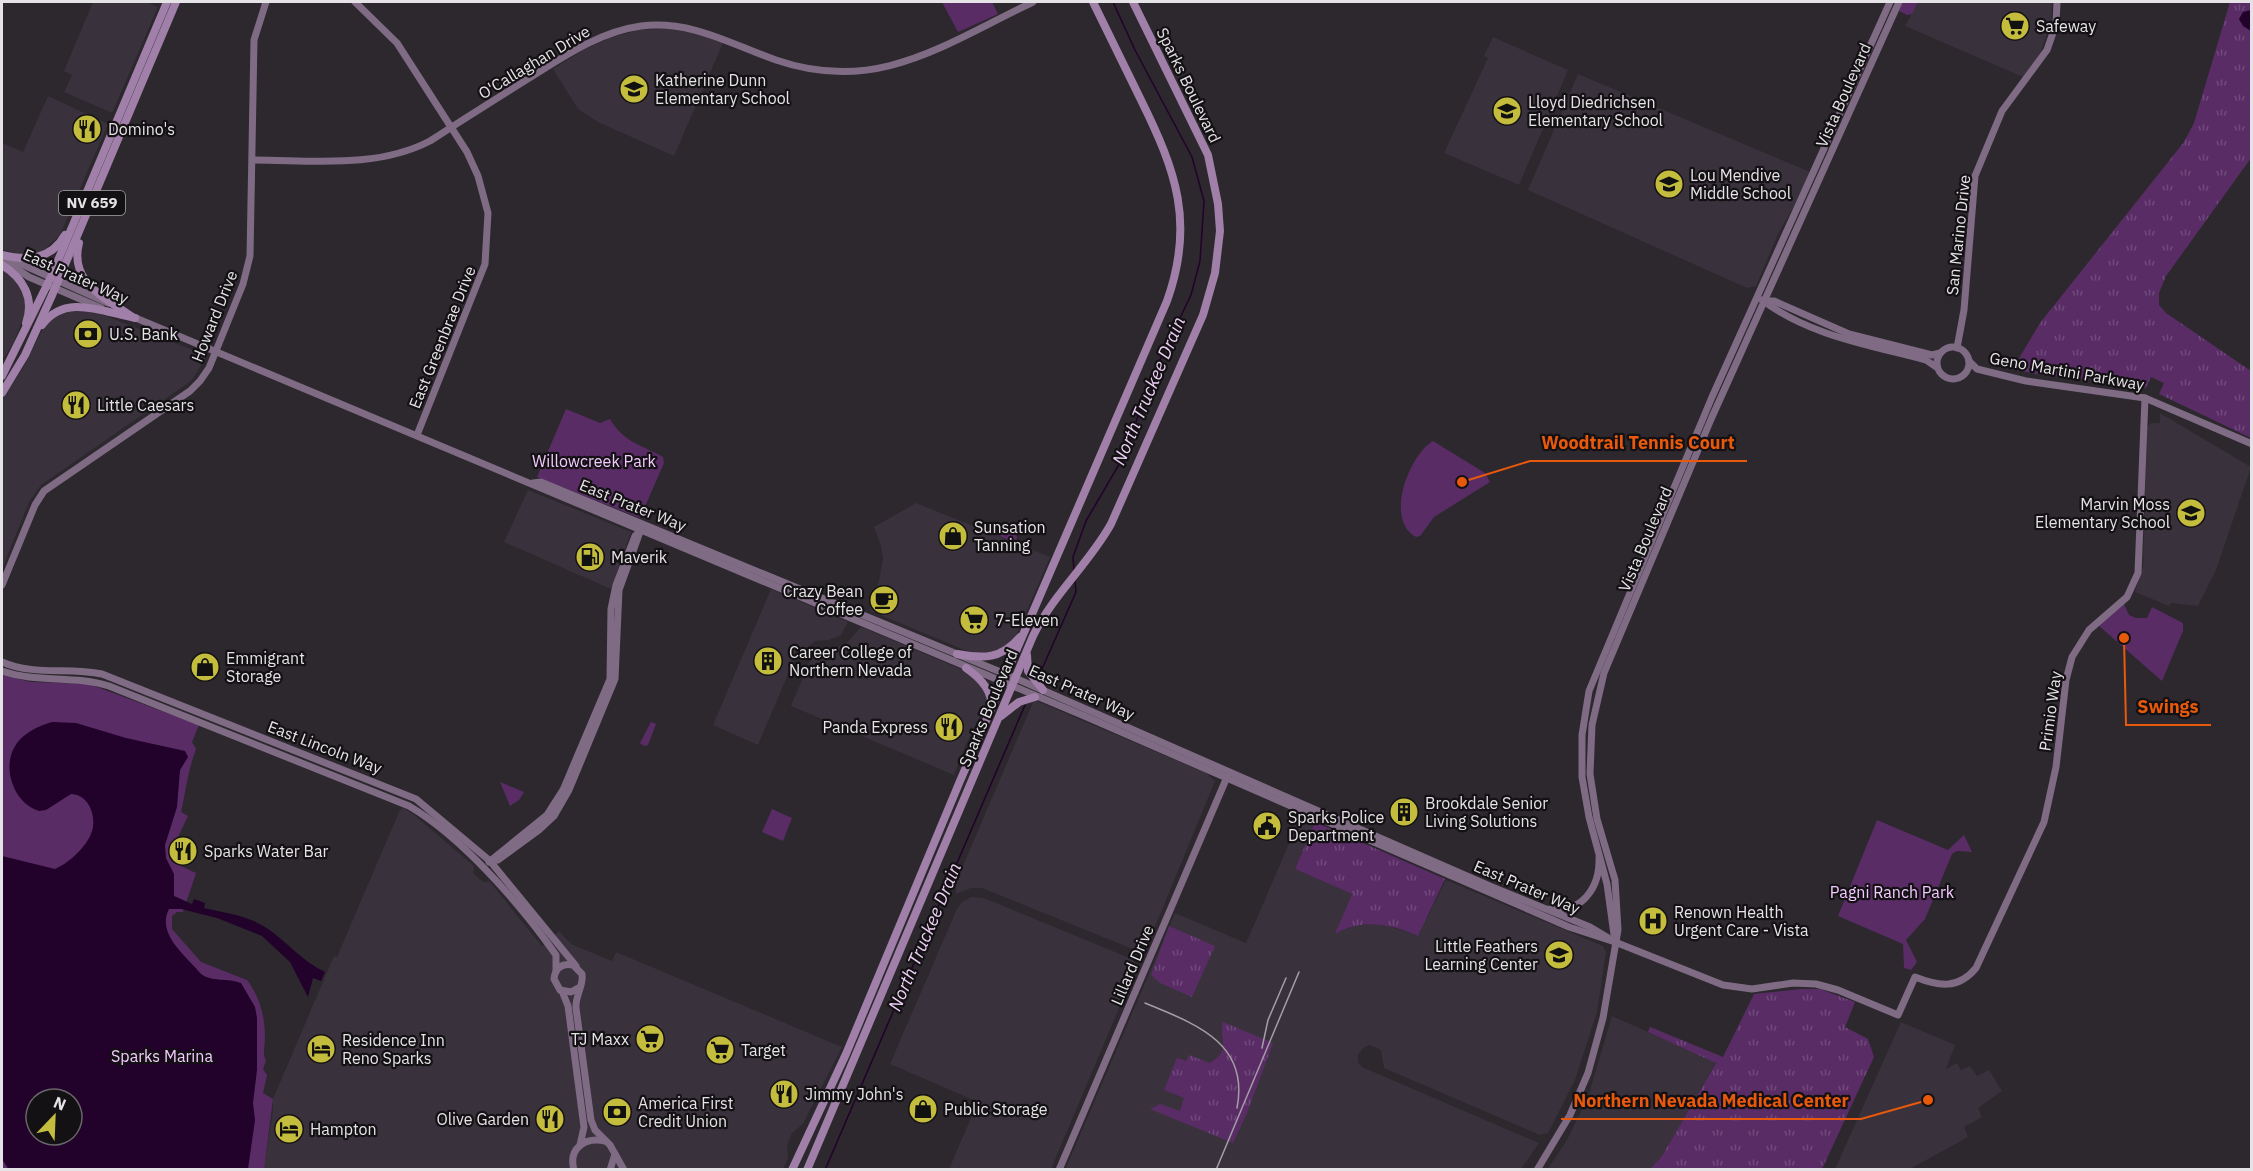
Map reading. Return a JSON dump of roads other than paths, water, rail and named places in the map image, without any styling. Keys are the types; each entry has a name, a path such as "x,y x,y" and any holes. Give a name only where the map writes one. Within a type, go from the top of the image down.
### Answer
{"main road":[{"name":"NV 659","path":"2,393 25,355 74,221 167,2"},
{"name":"NV 659","path":"2,376 53,283 88,212 176,2"},
{"name":"Sparks Boulevard","path":"792,1170 893,944 1006,674 1167,301 1180,252 1181,216 1171,165 1093,2"},
{"name":"Sparks Boulevard","path":"807,1170 1043,616 1111,524 1203,315 1215,273 1218,251 1218,204 1208,155 1133,2"},
{"path":"88,212 77,249 80,274 91,289 135,318"},
{"path":"2,260 46,254 61,242 74,221"},
{"path":"2,260 21,280 29,299 28,319 13,358"},
{"path":"25,355 46,320 66,307 84,306 135,318"},
{"path":"957,654 983,658 998,656 1025,631"},
{"path":"1027,652 1028,671 1043,690"},
{"path":"966,668 980,679 991,695 990,713"},
{"path":"995,725 1010,706 1035,697"},
{"path":"962,806 963,791 974,760 972,754"},
{"path":"859,1049 862,1027 892,958 893,944"},
{"path":"799,1153 799,1170"}],"street":[{"name":"Howard Drive","path":"2,585 35,505 44,491 190,391 205,375 216,351 248,268 252,243 254,40 266,2"},
{"name":"East Greenbrae Drive","path":"355,2 397,43 473,163 483,189 488,226 487,251 472,299 417,435"},
{"name":"O'Callaghan Drive","path":"253,160 380,159 407,153 580,48 626,29 663,24 691,28 797,66 833,72 859,72 913,60 1033,2"},
{"name":"Vista Boulevard","path":"1615,942 1607,884 1589,817 1582,777 1582,735 1589,691 1600,660 1890,2"},
{"name":"Vista Boulevard","path":"1537,1170 1570,1115 1588,1073 1605,1009 1618,930 1617,895 1592,789 1592,725 1598,694 1609,659 1760,300 1899,2"},
{"name":"San Marino Drive","path":"1957,348 1964,310 1975,176 2002,111 2047,50 2056,24 2057,2"},
{"name":"East Prater Way","path":"2,260 19,263 53,283 533,483 541,490 642,527 1016,678 1569,927 1615,942 1723,985 1752,989 1793,983 1816,984 1838,990 1898,1015"},
{"path":"1760,300 1779,303 1849,334 1932,355 1950,347 1957,348 1964,352 1977,369 1958,378 1950,379 1926,360 1840,339 1771,308 1760,300"},
{"path":"1936,367 1940,353"},
{"path":"1966,373 1969,361"},
{"name":"Geno Martini Parkway","path":"1977,369 2026,381 2145,398 2252,444"},
{"name":"Primio Way","path":"1898,1015 1915,977 1938,985 1950,985 1962,981 1974,971 2041,830 2056,767 2070,662 2083,637 2124,600 2138,573 2145,398"},
{"path":"483,868 490,861 498,860 539,830 554,816 569,790 615,679 619,590 642,527"},
{"name":"East Prater Way","path":"642,527 966,668 1590,927 1615,942"},
{"path":"1598,694 1595,690 1600,660"},
{"name":"East Lincoln Way","path":"2,662 28,670 81,671 102,674 398,789 435,813 490,861 576,966"},
{"name":"East Lincoln Way","path":"2,670 30,677 81,679 109,686 400,802 439,828 483,868 545,939 556,955 556,971"},
{"path":"1589,691 1592,696 1592,725"},
{"name":"Lillard Drive","path":"1059,1170 1228,775"},
{"path":"1542,908 1569,908 1586,897 1598,876 1599,850"},
{"path":"574,1170 573,1154 580,1144 584,1127 568,1006 562,991 555,982 556,971 565,964 576,966 583,977 576,1008 591,1120 595,1130 615,1154 624,1170"},
{"path":"562,991 571,992 580,987"},
{"path":"580,1144 592,1140 605,1141"},
{"path":"610,1170 615,1154"}],"waterway":[{"name":"North Truckee Drain","path":"1074,570 1073,557 1086,521 1128,449 1146,389 1191,295 1200,261 1204,201 1192,157 1135,50 1113,2"},
{"name":"North Truckee Drain","path":"1038,678 1076,592 1075,581"},
{"name":"North Truckee Drain","path":"825,1170 1025,705"}],"railway":[{"path":"1216,1170 1299,972"},
{"path":"1262,1048 1268,1020 1286,978"},
{"path":"1145,1003 1199,1028 1214,1038 1226,1051 1235,1067 1239,1085 1237,1108"}],"place":[{"name":"Safeway","path":"2015,26"},
{"name":"Katherine Dunn Elementary School","path":"634,89"},
{"name":"Lloyd Diedrichsen Elementary School","path":"1507,111"},
{"name":"Domino's","path":"87,129"},
{"name":"Lou Mendive Middle School","path":"1669,184"},
{"name":"U.S. Bank","path":"88,334"},
{"name":"Little Caesars","path":"76,405"},
{"name":"Woodtrail Tennis Court","path":"1462,482"},
{"name":"Marvin Moss Elementary School","path":"2191,513"},
{"name":"Sunsation Tanning","path":"953,536"},
{"name":"Maverik","path":"590,557"},
{"name":"Crazy Bean Coffee","path":"884,600"},
{"name":"7-Eleven","path":"974,620"},
{"name":"Swings","path":"2124,638"},
{"name":"Career College of Northern Nevada","path":"768,661"},
{"name":"Emmigrant Storage","path":"205,667"},
{"name":"Panda Express","path":"949,727"},
{"name":"Brookdale Senior Living Solutions","path":"1404,812"},
{"name":"Sparks Police Department","path":"1267,826"},
{"name":"Sparks Water Bar","path":"183,851"},
{"name":"Renown Health Urgent Care - Vista","path":"1653,921"},
{"name":"Little Feathers Learning Center","path":"1559,955"},
{"name":"TJ Maxx","path":"650,1039"},
{"name":"Residence Inn Reno Sparks","path":"321,1049"},
{"name":"Target","path":"720,1050"},
{"name":"Jimmy John's","path":"784,1094"},
{"name":"Northern Nevada Medical Center","path":"1928,1100"},
{"name":"Public Storage","path":"923,1109"},
{"name":"America First Credit Union","path":"617,1112"},
{"name":"Olive Garden","path":"550,1119"},
{"name":"Hampton","path":"289,1129"}],"park label":[{"name":"Willowcreek Park","path":"594,461"},
{"name":"Pagni Ranch Park","path":"1892,892"},
{"name":"Sparks Marina","path":"162,1056"}]}
